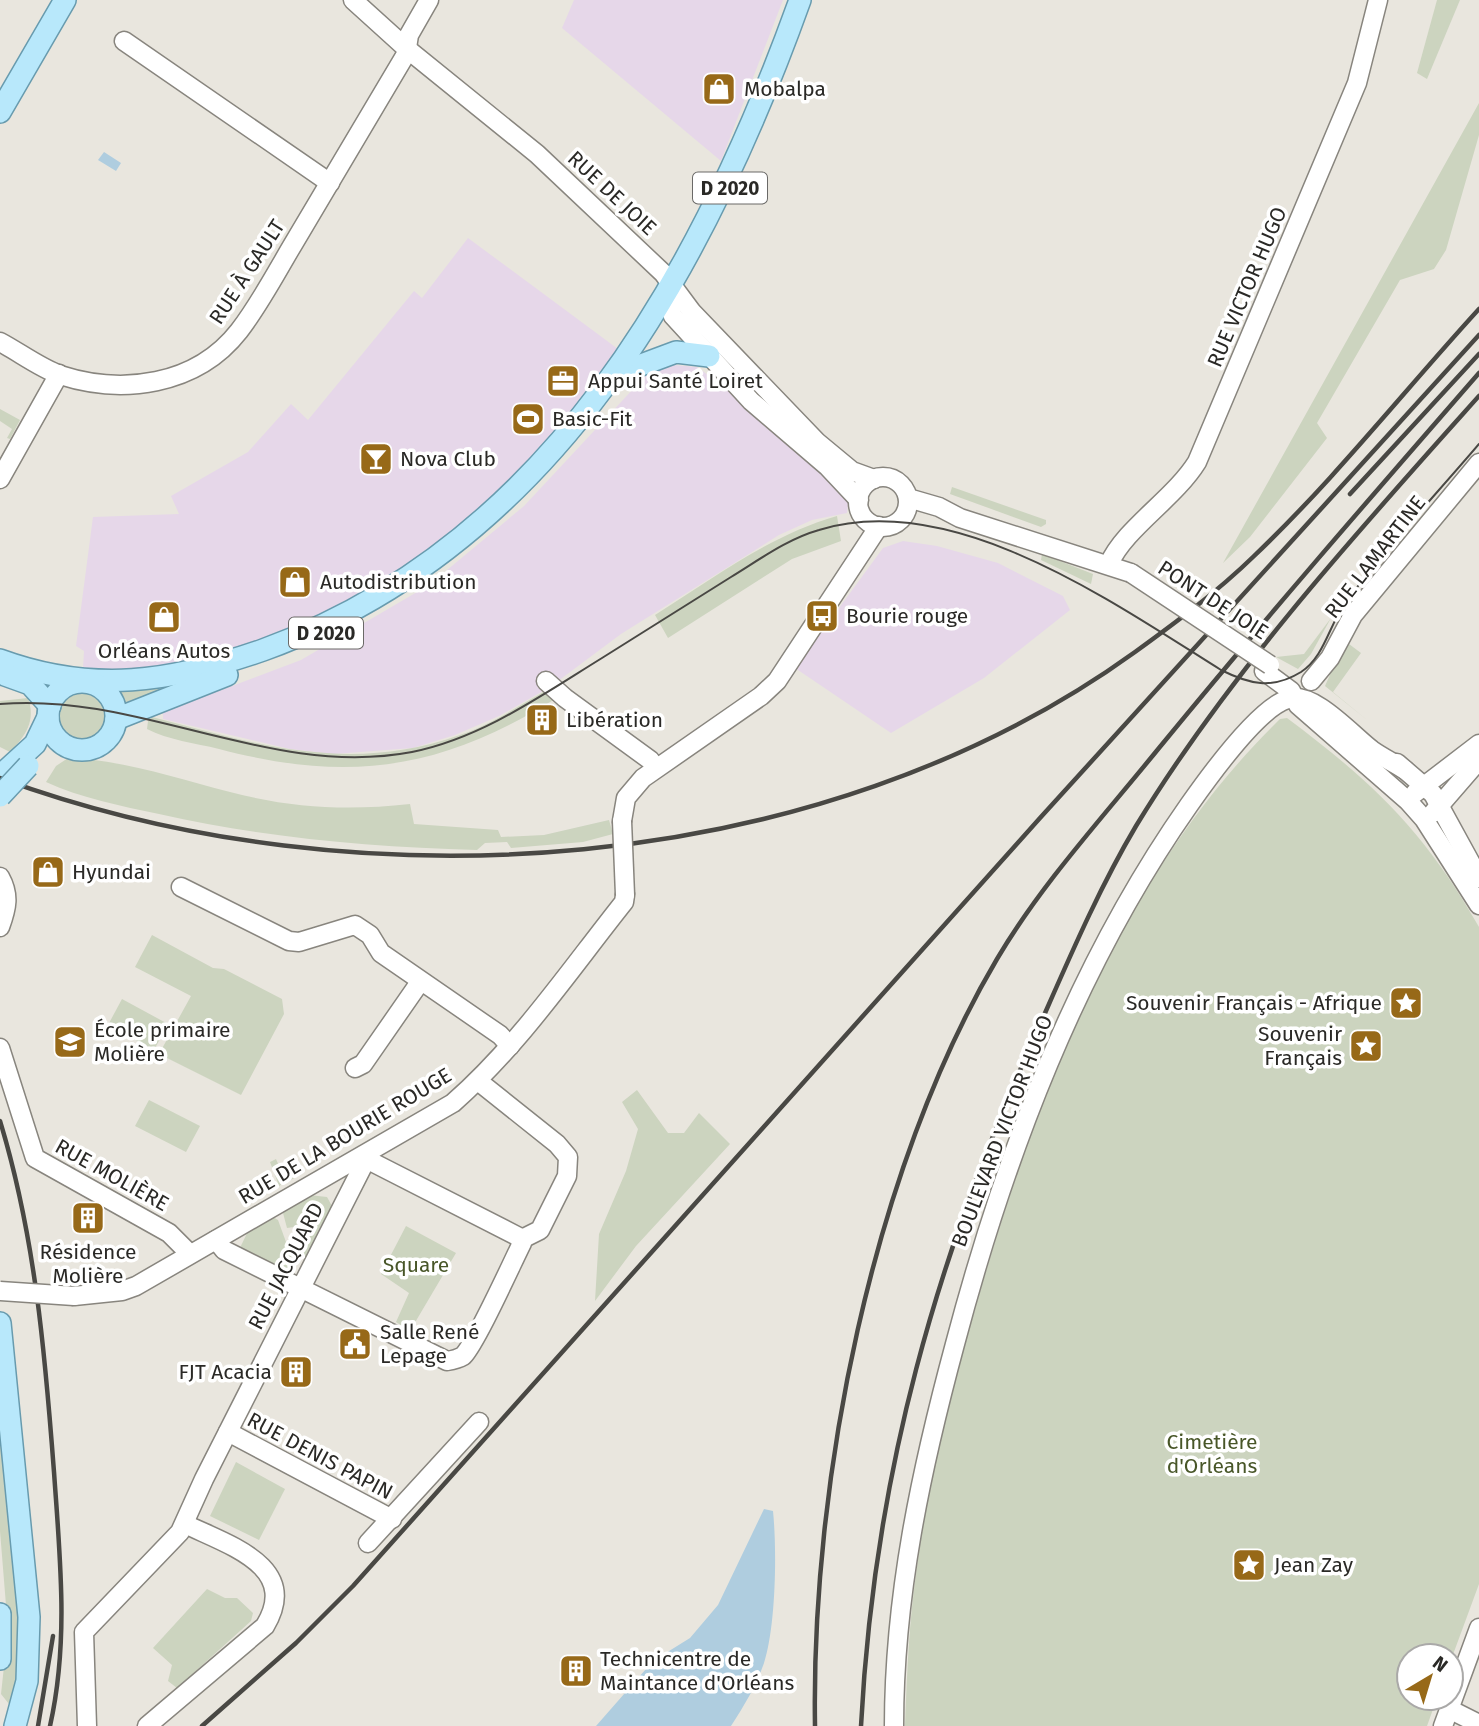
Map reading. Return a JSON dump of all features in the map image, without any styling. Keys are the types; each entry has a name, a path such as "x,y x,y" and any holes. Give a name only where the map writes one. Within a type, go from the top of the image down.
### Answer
{"main road":[{"path":"0,112 65,0"},
{"name":"D 2020","path":"116,719 292,650 373,610 474,539 518,500 568,440 667,298 771,79 800,0"},
{"name":"D 2020","path":"625,371 732,183 765,105 771,79"},
{"path":"568,440 625,371 677,352 709,356"},
{"name":"D 2020","path":"85,682 125,682 177,676 291,639 375,597 468,533 506,501 568,440"},
{"path":"0,660 102,688 110,696 116,719 106,741 87,750 52,752 23,763 0,776"},
{"path":"0,673 30,684 49,712 57,738 76,749"},
{"path":"0,796 40,738 49,712 65,687 85,682"},
{"path":"0,1323 29,1617 27,1681 15,1726"},
{"path":"0,1614 0,1658"},
{"path":"0,1716 8,1726"}],"street":[{"name":"RUE DE JOIE","path":"353,0 406,48 537,154 667,298 709,356 751,401 828,467 859,500"},
{"name":"RUE À GAULT","path":"0,342 59,374 113,386 148,385 196,366 213,355 239,331 330,183 406,54 410,35 429,0"},
{"name":"RUE VICTOR HUGO","path":"1109,564 1123,543 1181,486 1197,463 1357,83 1378,0"},
{"path":"124,41 330,183"},
{"name":"RUE DE JOIE","path":"667,298 732,356 817,442 852,471 874,479"},
{"path":"0,479 59,374"},
{"name":"RUE LAMARTINE","path":"1311,681 1330,658 1353,615 1479,463"},
{"path":"874,479 895,480 907,505 894,524 879,526 864,517 859,500 863,487 874,479"},
{"path":"907,505 960,518 1109,564"},
{"name":"RUE DE LA BOURIE ROUGE","path":"0,1291 74,1296 122,1291 369,1156 453,1103 478,1081 510,1046 624,902 623,807 633,786 761,696 777,681 879,526"},
{"name":"PONT DE JOIE","path":"1109,564 1267,668"},
{"path":"1267,668 1298,705 1408,801 1424,820 1479,905"},
{"path":"1267,668 1325,702 1423,784 1440,806 1451,832 1479,878"},
{"path":"546,681 650,760 656,768"},
{"path":"1291,696 1304,698 1323,709 1373,751 1405,770"},
{"name":"BOULEVARD VICTOR HUGO","path":"894,1726 902,1589 932,1431 981,1249 1020,1137 1080,992 1160,846 1226,755 1268,713 1291,696"},
{"path":"1408,801 1423,784 1453,766 1479,744"},
{"path":"1424,820 1440,806 1479,760"},
{"path":"0,877 6,890 8,907 0,927"},
{"path":"181,887 289,942 299,942 355,925 370,935 381,953 500,1035 510,1046"},
{"path":"355,1068 363,1064 420,982"},
{"name":"RUE MOLIÈRE","path":"0,1048 34,1158 169,1233 190,1254"},
{"path":"478,1081 568,1157 567,1176 540,1230 520,1240"},
{"path":"369,1156 520,1240"},
{"name":"RUE JACQUARD","path":"87,1726 85,1632 185,1524 228,1433 369,1156"},
{"path":"305,1189 321,1188 334,1193 341,1208"},
{"path":"216,1240 224,1250 447,1361 455,1360 464,1354 522,1243 520,1240"},
{"path":"368,1543 479,1422"},
{"name":"RUE DENIS PAPIN","path":"228,1433 392,1519"},
{"path":"147,1726 265,1626 274,1611 276,1592 272,1579 253,1559 185,1524"},
{"path":"1479,1628 1446,1718 1479,1724"}],"shaded area":[{"path":"574,0 783,0 721,161 562,28"},
{"path":"468,238 622,352 553,444 414,567 274,639 161,669 83,669 84,651 76,646 93,517 179,514 171,496 248,452 291,404 308,420 414,291 422,298"},
{"path":"674,365 697,367 719,383 849,496 847,513 812,520 779,535 621,634 550,687 499,716 455,735 413,748 334,754 290,749 163,719 163,712 301,660 429,585 524,506 649,372"},
{"path":"903,541 937,546 998,563 1063,596 1070,610 984,678 891,733 795,668 883,548"}],"green space":[{"path":"1437,0 1460,0 1427,79 1417,73"},
{"path":"1479,103 1479,135 1446,250 1434,269 1400,280 1317,423 1327,438 1250,537 1223,563"},
{"path":"0,409 20,420 10,439 7,438 12,429 0,421"},
{"path":"952,487 1046,520 1046,524 1041,527 950,494"},
{"path":"837,516 841,541 792,559 668,638 655,615 766,546 812,524"},
{"path":"1042,554 1093,574 1091,584 1041,560"},
{"path":"1331,618 1311,654 1298,669 1276,657 1304,654"},
{"path":"1345,641 1361,653 1333,692 1367,720 1325,686"},
{"path":"194,678 122,709 117,690"},
{"path":"82,691 100,698 107,716 100,734 82,741 64,734 57,716 64,698"},
{"path":"545,691 555,699 473,742 433,755 352,767 310,766 266,760 173,739 147,729 148,721 152,717 230,737 305,751 381,753 420,747 471,731"},
{"path":"28,698 31,714 28,727 10,752 0,747 0,701"},
{"name":"Cimetière d'Orléans","path":"1287,718 1318,742 1395,811 1438,863 1479,927 1479,1584 1458,1642 1395,1642 1395,1712 1432,1712 1427,1726 905,1726 912,1607 934,1469 975,1309 1025,1150 1090,994 1129,919 1173,847 1223,781 1280,719"},
{"path":"68,758 129,766 253,797 297,805 364,807 410,804 414,824 498,830 501,837 544,835 609,820 613,834 583,842 511,848 507,842 485,843 477,850 357,844 278,835 116,805 46,782 56,766"},
{"path":"152,935 213,968 224,969 282,999 284,1014 241,1095 159,1054 191,996 135,967"},
{"path":"122,999 168,1024 154,1050 108,1025"},
{"path":"637,1090 668,1133 684,1133 699,1113 730,1144 636,1246 595,1301 599,1234 626,1171 638,1129 622,1102"},
{"path":"149,1100 200,1126 186,1152 135,1126"},
{"path":"276,1159 282,1173 294,1168 298,1176 279,1186 270,1162"},
{"path":"309,1195 327,1197 332,1206 305,1258 294,1227 287,1228 283,1213"},
{"path":"273,1217 278,1220 294,1264 290,1273 239,1250 248,1231"},
{"name":"Square","path":"406,1226 456,1253 410,1331 396,1322 409,1293 381,1274"},
{"path":"0,1398 19,1593 18,1671 13,1709 1,1694 8,1630 0,1531"},
{"path":"236,1462 285,1489 259,1540 210,1516"},
{"path":"207,1589 225,1598 237,1598 253,1613 251,1621 177,1688 168,1681 172,1665 153,1648"}],"water":[{"path":"104,152 121,163 116,171 98,160"},
{"path":"764,1509 773,1511 774,1527 775,1566 771,1629 761,1671 731,1726 596,1726 653,1661 690,1638 718,1605"}],"tram line":[{"path":"0,704 52,704 104,710 256,746 308,754 359,757 412,752 463,737 511,714 784,544 819,530 870,521 923,525 976,538 1029,559 1081,585 1221,670 1251,682 1270,683 1290,678 1309,666 1326,641 1339,613 1360,584 1479,444"}],"railway":[{"path":"0,778 138,820 284,846 433,856 584,849 732,826 875,786 1011,728 1135,652 1196,607 1283,528 1479,309"},
{"path":"202,1726 296,1643 353,1586 1040,818 1479,335"},
{"path":"1350,494 1479,354"},
{"path":"815,1726 817,1632 824,1533 838,1432 858,1330 883,1230 915,1134 953,1043 997,959 1054,877 1238,653 1479,373"},
{"path":"861,1726 868,1633 880,1543 916,1369 969,1199 1002,1114 1084,926 1136,826 1212,713 1297,604 1479,396"},
{"path":"0,1121 30,1251 51,1427 59,1536 61,1631 56,1694 50,1726"},
{"path":"38,1726 53,1636"}],"place":[{"name":"Mobalpa","path":"719,89"},
{"name":"Appui Santé Loiret","path":"563,381"},
{"name":"Basic-Fit","path":"528,419"},
{"name":"Nova Club","path":"376,459"},
{"name":"Autodistribution","path":"295,582"},
{"name":"Bourie rouge","path":"822,616"},
{"name":"Orléans Autos","path":"164,617"},
{"name":"Libération","path":"542,720"},
{"name":"Hyundai","path":"48,872"},
{"name":"Souvenir Français - Afrique","path":"1406,1003"},
{"name":"École primaire Molière","path":"70,1042"},
{"name":"Souvenir Français","path":"1366,1046"},
{"name":"Résidence Molière","path":"88,1218"},
{"name":"Salle René Lepage","path":"355,1344"},
{"name":"FJT Acacia","path":"296,1372"},
{"name":"Jean Zay","path":"1249,1565"},
{"name":"Technicentre de Maintance d'Orléans","path":"576,1671"}]}
